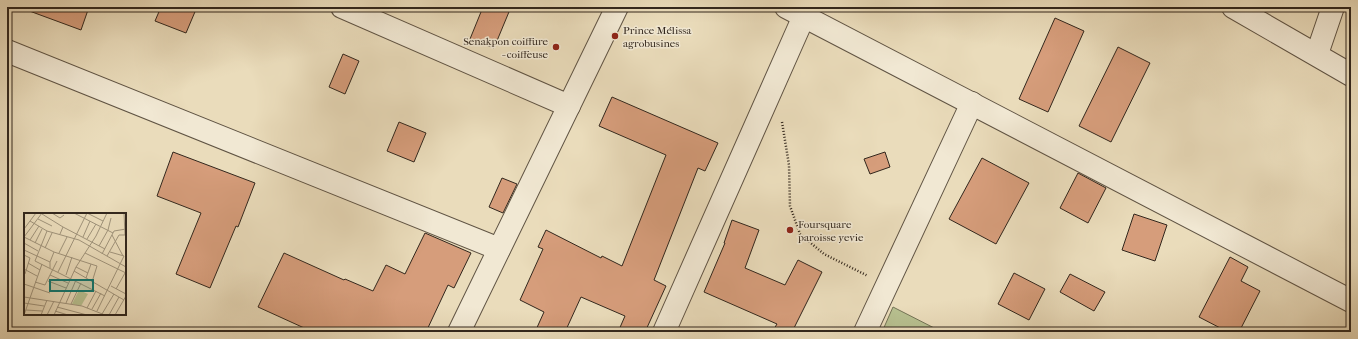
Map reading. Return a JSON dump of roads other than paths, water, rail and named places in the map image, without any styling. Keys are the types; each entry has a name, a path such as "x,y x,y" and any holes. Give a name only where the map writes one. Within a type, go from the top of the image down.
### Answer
{"street":[{"path":"342,7 569,106"},
{"path":"459,332 617,7"},
{"path":"1233,7 1351,75"},
{"path":"1316,54 1333,7"},
{"path":"664,332 795,12 1351,301"},
{"path":"7,51 500,249"},
{"path":"865,332 972,103"}],"place":[{"name":"Prince Mélissa agrobusines","path":"615,36"},
{"name":"Senakpon coiffure - coiffeuse","path":"556,47"},
{"name":"Foursquare paroisse yevie","path":"790,230"}]}
